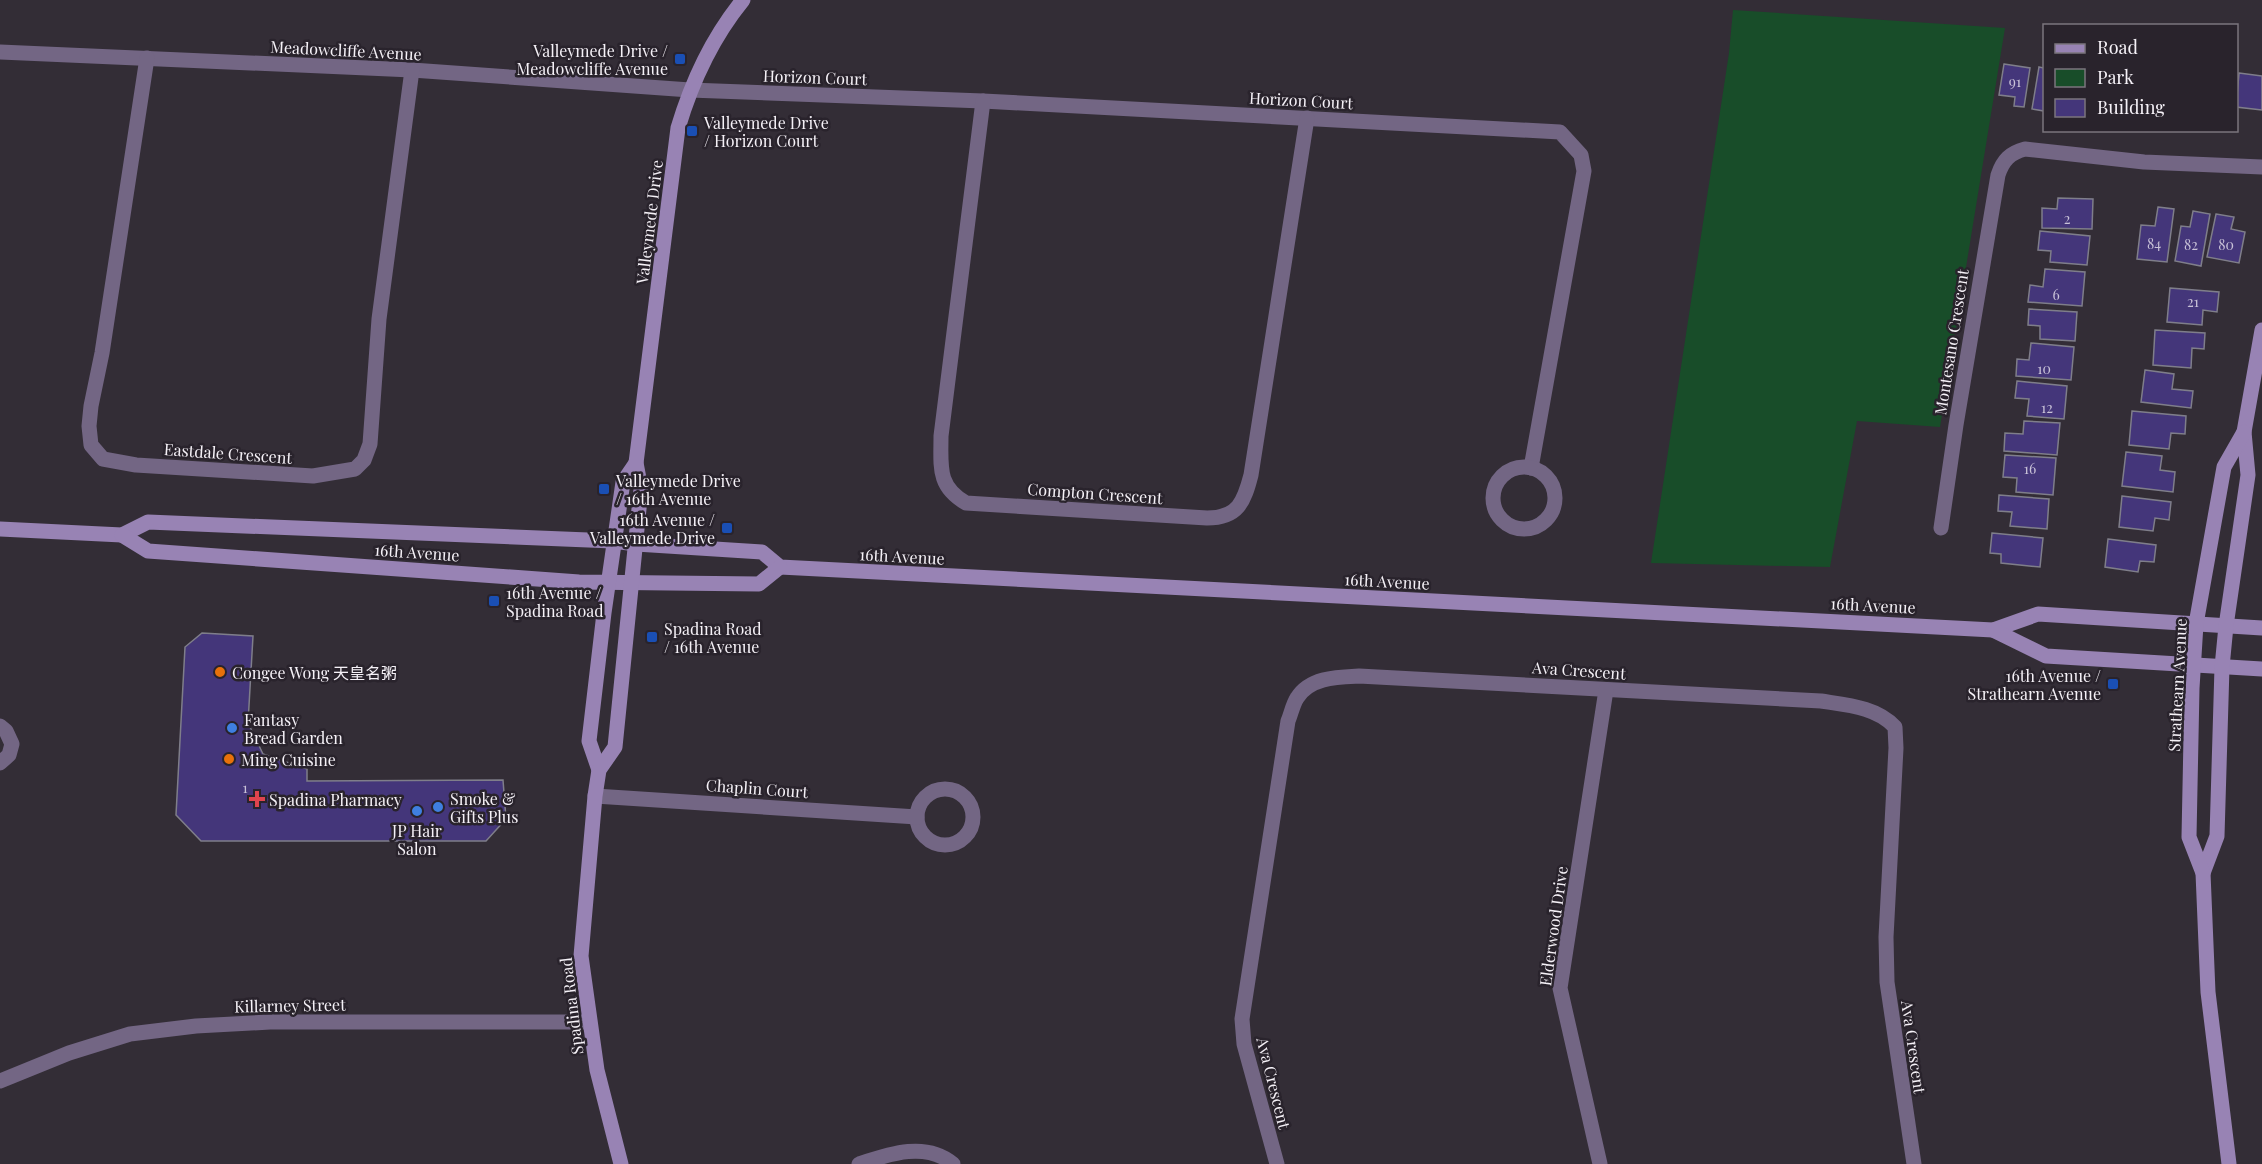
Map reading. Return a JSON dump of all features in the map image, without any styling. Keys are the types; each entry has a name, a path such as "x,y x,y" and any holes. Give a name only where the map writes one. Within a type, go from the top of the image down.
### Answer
{"main road":[{"name":"Valleymede Drive","path":"636,544 641,489 636,463 678,128 690,90 708,52 743,0"},
{"name":"Strathearn Avenue","path":"2203,873 2217,836 2222,667 2248,476 2244,432 2262,330"},
{"name":"Strathearn Avenue","path":"2229,1164 2208,992 2203,873 2189,837 2196,624 2224,466 2244,432"},
{"name":"Valleymede Drive","path":"614,541 623,482 636,463"},
{"name":"16th Avenue","path":"122,535 148,522 614,541 762,552 780,567 1993,630 2038,614 2262,628"},
{"name":"16th Avenue","path":"0,529 122,535 148,551 567,581 759,584 780,567"},
{"name":"Spadina Road","path":"599,770 589,741 614,541"},
{"name":"Spadina Road","path":"621,1164 597,1070 581,956 595,796 599,770 615,747 636,544"},
{"name":"16th Avenue","path":"1993,630 2046,656 2262,669"}],"street":[{"name":"Meadowcliffe Avenue","path":"0,52 412,70 690,90"},
{"name":"Eastdale Crescent","path":"147,58 102,353 91,406 89,426 91,445 103,459 136,465 313,477 355,469 364,460 370,444 380,319 412,70"},
{"name":"Horizon Court","path":"690,90 983,101 1560,132 1581,155 1584,171 1531,468"},
{"name":"Compton Crescent","path":"983,101 941,436 941,476 952,495 966,503 1207,518 1222,518 1234,511 1245,497 1251,475 1307,118"},
{"name":"Montesano Crescent","path":"1941,528 1958,413 1998,175 2002,164 2015,152 2025,149 2144,162 2262,167"},
{"path":"1531,468 1540,472 1553,487 1554,507 1543,523 1534,528 1514,528 1504,522 1498,514 1493,495 1496,485 1511,470 1531,468"},
{"name":"Ava Crescent","path":"1277,1164 1244,1044 1242,1019 1288,721 1297,697 1311,684 1332,677 1359,676 1821,701 1869,711 1887,718 1895,727 1896,748 1886,937 1887,982 1914,1164"},
{"name":"Elderwood Drive","path":"1600,1164 1560,988 1606,690"},
{"path":"0,726 6,731 12,744 9,754 0,763"},
{"name":"Chaplin Court","path":"595,796 917,817"},
{"name":"Killarney Street","path":"0,1081 69,1053 130,1034 196,1026 270,1022 589,1022"},
{"path":"858,1164 886,1154 915,1151 943,1156 953,1164"}],"green space":[{"path":"1733,10 2005,28 1940,427 1857,421 1830,567 1651,563 1729,53"}],"building":[{"path":"2004,64 2030,68 2024,107 2014,106 2015,97 1999,95"},
{"path":"2039,67 2043,68 2043,111 2032,109"},
{"path":"2239,73 2262,76 2262,110 2238,107"},
{"path":"2058,198 2093,199 2092,229 2042,228 2042,208 2057,209"},
{"path":"2158,207 2174,209 2167,262 2137,259 2141,225 2155,226"},
{"path":"2193,211 2210,214 2201,266 2175,261 2181,226 2190,227"},
{"path":"2216,214 2234,217 2231,229 2245,232 2239,263 2207,257"},
{"path":"2040,231 2090,236 2087,265 2050,262 2051,251 2038,250"},
{"path":"2045,269 2085,272 2082,306 2028,302 2030,285 2043,287"},
{"path":"2170,288 2219,292 2217,312 2203,310 2202,325 2167,322"},
{"path":"2029,309 2077,312 2075,341 2040,339 2040,326 2028,325"},
{"path":"2155,330 2205,333 2204,349 2192,348 2191,368 2153,365"},
{"path":"2031,343 2074,347 2071,380 2016,376 2017,359 2029,360"},
{"path":"2145,370 2174,374 2172,389 2193,391 2191,408 2141,402"},
{"path":"2017,381 2067,386 2064,419 2027,416 2029,399 2015,398"},
{"path":"2132,411 2186,416 2185,434 2171,433 2169,449 2129,445"},
{"path":"2024,421 2060,423 2057,455 2004,451 2005,433 2023,434"},
{"path":"2126,452 2162,456 2160,470 2175,472 2173,492 2122,486"},
{"path":"2005,455 2056,458 2053,495 2016,492 2017,478 2003,477"},
{"path":"1999,495 2049,499 2047,529 2010,526 2012,512 1998,511"},
{"path":"2122,496 2171,502 2169,520 2155,518 2153,531 2119,527"},
{"path":"1992,533 2043,538 2040,567 2001,563 2001,554 1990,553"},
{"path":"2108,539 2156,545 2154,562 2140,561 2138,572 2105,567"},
{"path":"202,633 253,636 248,723 263,754 307,769 307,781 503,780 506,819 486,841 201,841 176,815 185,647"}],"place":[{"name":"Valleymede Drive / Meadowcliffe Avenue","path":"680,59"},
{"name":"Valleymede Drive / Horizon Court","path":"692,131"},
{"name":"Valleymede Drive / 16th Avenue","path":"604,489"},
{"name":"16th Avenue / Valleymede Drive","path":"727,528"},
{"name":"16th Avenue / Spadina Road","path":"494,601"},
{"name":"Spadina Road / 16th Avenue","path":"652,637"},
{"name":"Congee Wong 天皇名粥","path":"220,672"},
{"name":"16th Avenue / Strathearn Avenue","path":"2113,684"},
{"name":"Fantasy Bread Garden","path":"232,728"},
{"name":"Ming Cuisine","path":"229,759"},
{"name":"Spadina Pharmacy","path":"257,799"},
{"name":"Smoke & Gifts Plus","path":"438,807"},
{"name":"JP Hair Salon","path":"417,811"}]}
